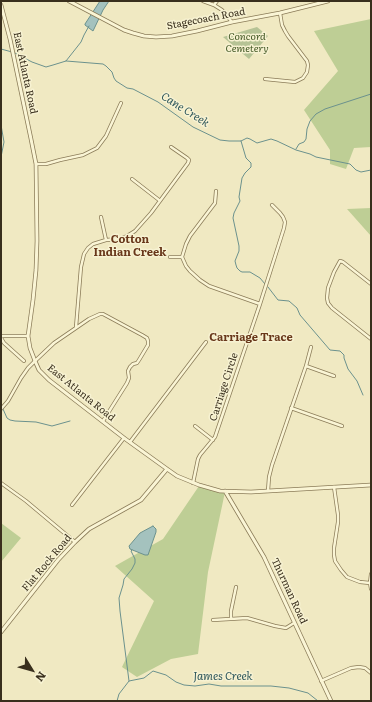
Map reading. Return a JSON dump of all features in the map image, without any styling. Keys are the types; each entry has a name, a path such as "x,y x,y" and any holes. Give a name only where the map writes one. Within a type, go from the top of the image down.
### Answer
{"street":[{"name":"Stagecoach Road","path":"69,1 116,26 144,36 172,36 280,13 328,1"},
{"path":"203,1 222,10 232,22"},
{"path":"214,5 217,1"},
{"name":"East Atlanta Road","path":"1,5 10,39 36,164 37,249 33,300 28,336 29,344 39,370 49,380 124,438 177,476 193,483 220,491 251,492 371,485"},
{"path":"265,79 295,82 303,78 307,72 307,61 285,31 282,25 280,13"},
{"path":"36,164 46,164 92,152 106,136 121,103"},
{"path":"76,328 81,267 84,254 90,246 106,240 119,239 127,236 135,231 151,213 159,200 188,163 187,158 171,147"},
{"path":"132,179 159,200"},
{"path":"216,191 215,203 190,236 182,257 186,266 200,280 216,289 260,304"},
{"name":"Carriage Circle","path":"193,483 198,460 216,434 284,228 285,222 280,213 272,205"},
{"path":"101,217 106,240"},
{"path":"170,257 182,257"},
{"path":"371,284 340,261 328,288 327,298 328,303 332,308 371,339"},
{"path":"1,409 8,401 28,368 54,343 76,328 98,315 103,314 147,338 148,345 137,363 130,367 128,371 129,378 103,421"},
{"path":"24,361 4,343 1,337 28,336"},
{"path":"130,442 206,342"},
{"path":"268,492 272,465 306,366 311,347"},
{"path":"306,366 334,376"},
{"path":"291,408 342,426"},
{"path":"195,426 213,440"},
{"path":"72,504 124,438"},
{"name":"Flat Rock Road","path":"1,632 74,542 95,525 141,500 167,469"},
{"path":"1,483 26,501 74,542"},
{"path":"334,487 338,515 334,548 335,561 347,577 360,582 370,582"},
{"name":"Thurman Road","path":"225,491 264,557 331,701"},
{"path":"371,574 371,589"},
{"path":"231,619 231,611 236,587"},
{"path":"212,620 247,618 286,628 294,623"},
{"path":"321,681 350,668 365,668 371,673"}],"green space":[{"path":"371,19 371,147 354,148 346,169 330,164 330,150 304,110 338,71 314,31"},
{"name":"Concord Cemetery","path":"257,27 268,36 249,59 223,37"},
{"path":"371,208 371,236 347,209"},
{"path":"199,486 225,492 208,572 198,654 171,659 137,677 122,667 154,601 115,566 163,539"},
{"path":"1,523 21,538 1,562"}],"water":[{"path":"100,1 109,1 93,31 85,24"},
{"path":"153,526 156,529 156,532 148,555 130,549 129,546 140,533"}],"waterway":[{"path":"15,53 32,62 46,67 66,61 81,42 89,26"},
{"path":"1,49 12,52"},
{"name":"Cane Creek","path":"66,61 103,64 112,72 116,81 127,88 133,89 158,102 193,127 220,140 241,141 247,138 257,143 271,139 316,157 350,164 356,170 361,172 371,170"},
{"path":"296,149 299,144 304,142 306,139 310,121 316,114 325,109 371,94"},
{"path":"1,125 4,142 1,157"},
{"path":"241,141 246,158 251,163 251,167 242,178 239,197 240,201 233,218 239,246 239,251 235,261 237,268 240,271 250,272 260,278 265,284"},
{"path":"268,287 278,300 289,301 297,308 300,315 330,350 340,351 344,355 348,369 357,381 363,395"},
{"path":"3,409 7,418 15,421 36,422 52,426 70,421"},
{"path":"129,681 119,598 124,579 135,563 132,550"},
{"name":"James Creek","path":"117,701 119,694 129,681 144,678 153,671 166,675 176,682 184,685 195,686 209,684 221,686 271,686 289,688 308,693 318,701"}],"district":[{"name":"Cotton Indian Creek","path":"130,246"},
{"name":"Carriage Trace","path":"251,338"}]}
